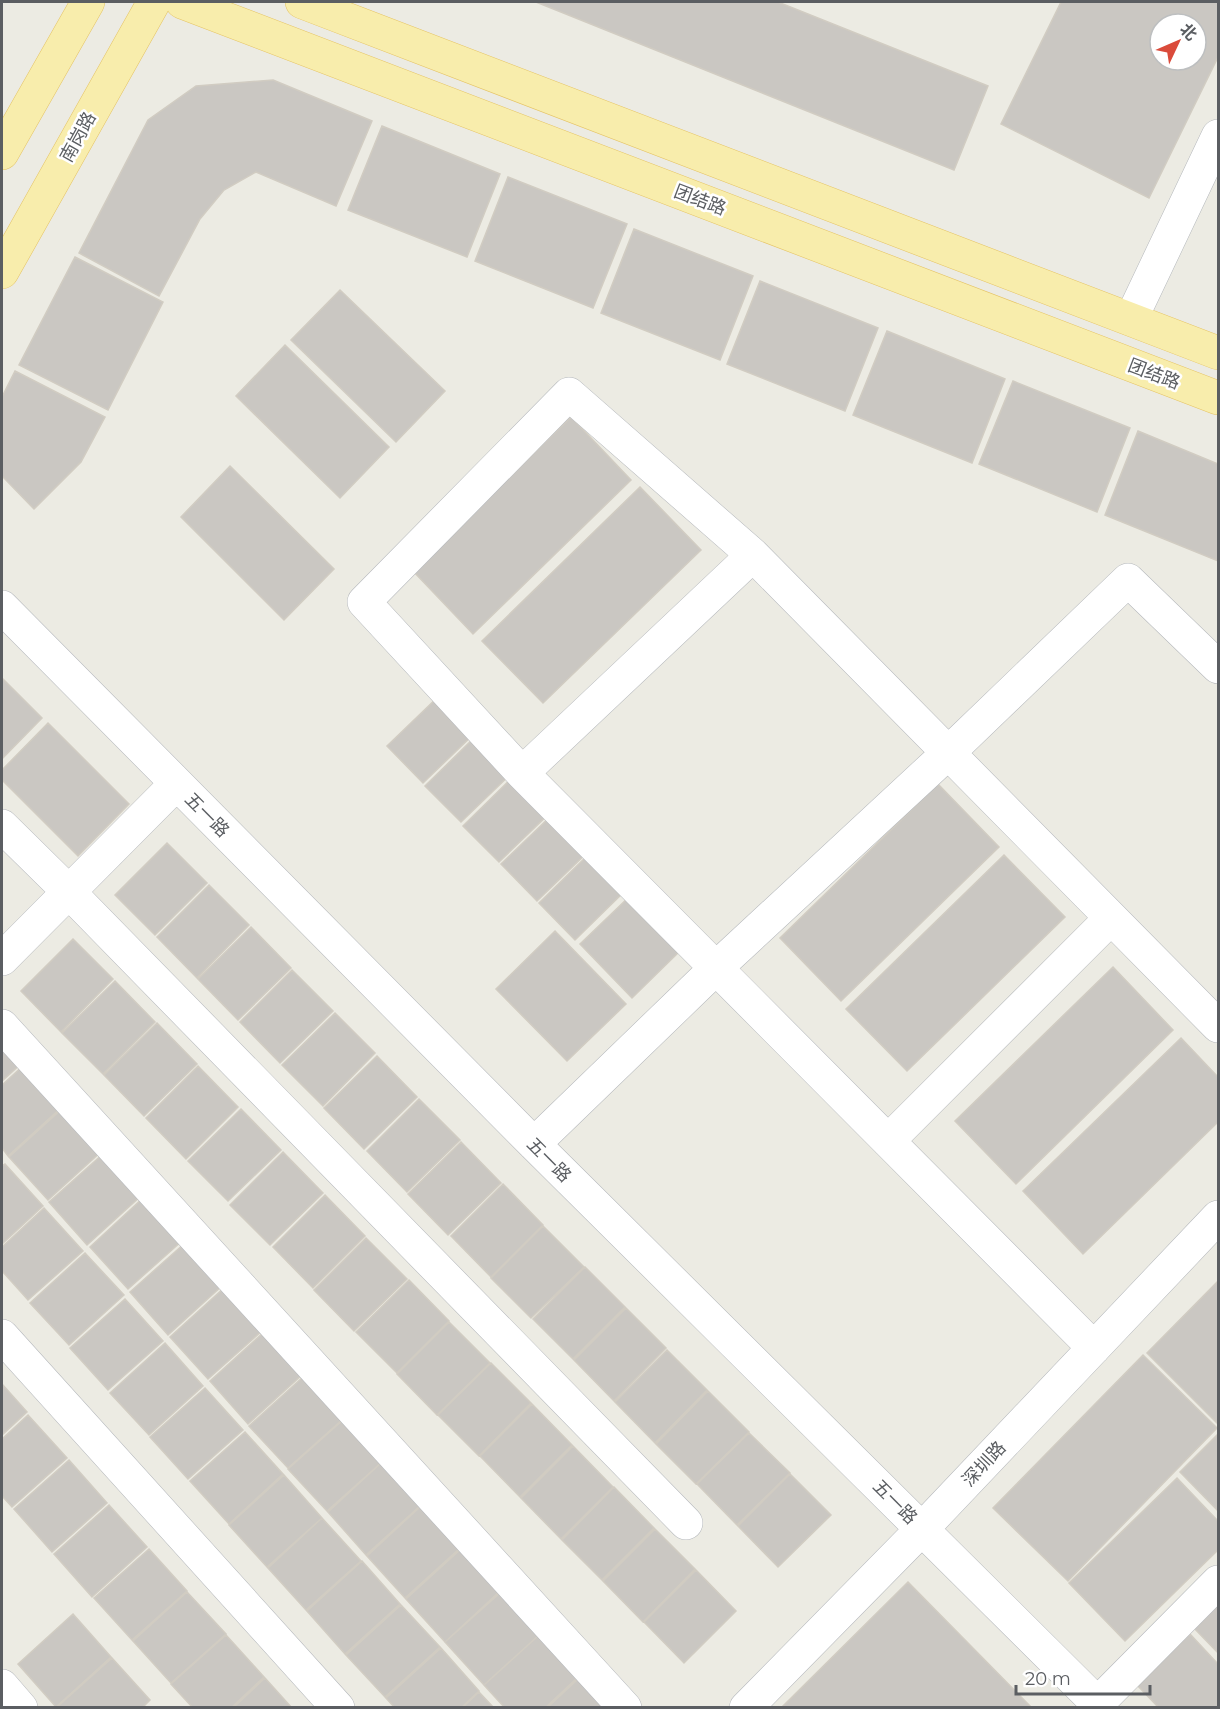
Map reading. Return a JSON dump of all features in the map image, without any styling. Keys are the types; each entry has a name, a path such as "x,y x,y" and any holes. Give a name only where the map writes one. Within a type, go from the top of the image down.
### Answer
{"main road":[{"path":"2,153 88,2"},
{"name":"南岗路","path":"2,272 154,2"},
{"name":"团结路","path":"182,2 1218,398"},
{"path":"302,2 1218,353"}],"street":[{"path":"1131,319 1218,136"},
{"path":"1094,1348 522,773 364,602 569,394 753,555 1218,1026"},
{"path":"522,773 753,555"},
{"path":"534,1144 716,968 948,753 1128,580 1218,667"},
{"name":"五一路","path":"2,607 534,1144 1100,1705"},
{"path":"2,959 176,784"},
{"path":"2,825 686,1523"},
{"path":"888,1141 1111,918"},
{"path":"2,1026 626,1707"},
{"name":"深圳路","path":"746,1707 922,1528 1218,1217"},
{"path":"2,1336 338,1707"},
{"path":"1100,1705 1218,1582"},
{"path":"2,1686 21,1707"}],"building":[{"path":"536,2 778,2 988,86 954,170"},
{"path":"1061,2 1218,2 1218,57 1149,198 1001,124"},
{"path":"273,80 372,121 336,206 256,172 224,190 200,219 159,296 79,253 148,120 196,86"},
{"path":"382,126 500,174 467,257 348,210"},
{"path":"508,177 627,224 593,308 475,261"},
{"path":"634,229 753,276 720,360 601,313"},
{"path":"75,257 163,302 108,410 19,365"},
{"path":"760,281 878,328 845,411 727,364"},
{"path":"340,290 445,391 396,442 291,340"},
{"path":"887,331 1005,379 972,463 853,415"},
{"path":"285,345 389,447 340,498 236,396"},
{"path":"15,371 105,417 81,462 34,509 2,476 2,397"},
{"path":"1013,381 1130,428 1097,512 979,464"},
{"path":"571,417 631,480 473,634 413,571"},
{"path":"1138,431 1218,464 1218,561 1105,515"},
{"path":"230,466 334,569 284,620 181,517"},
{"path":"640,487 701,550 543,703 482,641"},
{"path":"2,678 42,718 2,759"},
{"path":"442,693 478,730 423,783 387,746"},
{"path":"48,723 129,804 78,856 2,780 2,770"},
{"path":"480,732 516,769 461,822 425,786"},
{"path":"518,772 554,809 499,862 463,826"},
{"path":"938,784 999,847 841,1001 780,938"},
{"path":"556,811 592,848 537,901 501,864"},
{"path":"167,843 207,883 155,935 115,895"},
{"path":"593,850 629,887 575,940 539,903"},
{"path":"1004,855 1065,917 907,1071 846,1009"},
{"path":"209,885 249,925 197,978 157,937"},
{"path":"632,894 683,948 632,998 580,944"},
{"path":"251,927 291,968 238,1020 198,979"},
{"path":"555,931 626,1004 567,1061 496,989"},
{"path":"73,939 113,979 61,1032 21,991"},
{"path":"1113,967 1173,1030 1016,1184 955,1121"},
{"path":"292,970 333,1011 280,1063 240,1022"},
{"path":"115,981 155,1022 103,1074 62,1033"},
{"path":"335,1013 375,1053 323,1106 282,1065"},
{"path":"157,1023 197,1064 144,1116 104,1075"},
{"path":"2,1038 23,1062 2,1081"},
{"path":"1181,1038 1218,1077 1218,1122 1083,1254 1023,1191"},
{"path":"377,1056 417,1097 364,1149 324,1108"},
{"path":"25,1064 63,1106 8,1156 2,1148 2,1085"},
{"path":"198,1066 238,1107 186,1159 146,1118"},
{"path":"419,1099 460,1140 407,1192 367,1151"},
{"path":"64,1107 103,1150 48,1200 9,1157"},
{"path":"241,1109 281,1150 228,1201 188,1161"},
{"path":"461,1142 501,1183 448,1235 408,1194"},
{"path":"283,1152 323,1193 270,1245 230,1205"},
{"path":"104,1153 142,1195 87,1245 49,1202"},
{"path":"5,1164 43,1206 2,1244 2,1166"},
{"path":"503,1184 543,1225 491,1277 451,1236"},
{"path":"325,1195 365,1236 313,1288 273,1247"},
{"path":"144,1197 183,1240 128,1289 90,1247"},
{"path":"44,1208 83,1251 28,1300 2,1271 2,1247"},
{"path":"543,1226 584,1267 531,1318 491,1278"},
{"path":"366,1238 407,1279 354,1331 314,1290"},
{"path":"185,1243 223,1285 168,1335 130,1292"},
{"path":"85,1253 124,1295 69,1345 30,1303"},
{"path":"585,1267 625,1307 573,1359 533,1319"},
{"path":"409,1280 449,1321 397,1373 356,1332"},
{"path":"1218,1281 1218,1424 1147,1353"},
{"path":"225,1287 263,1330 208,1379 170,1337"},
{"path":"125,1299 163,1341 108,1390 70,1348"},
{"path":"626,1308 666,1348 614,1401 574,1360"},
{"path":"449,1322 490,1363 437,1415 397,1374"},
{"path":"264,1332 303,1374 248,1424 210,1381"},
{"path":"165,1343 203,1386 149,1435 110,1393"},
{"path":"667,1350 707,1390 655,1443 615,1402"},
{"path":"1143,1355 1217,1428 1068,1581 993,1508"},
{"path":"491,1363 531,1403 479,1456 438,1415"},
{"path":"304,1376 343,1419 288,1468 249,1426"},
{"path":"2,1384 27,1412 2,1435"},
{"path":"205,1388 243,1430 188,1479 150,1437"},
{"path":"708,1391 749,1432 696,1484 656,1444"},
{"path":"532,1404 572,1445 520,1497 480,1456"},
{"path":"28,1415 67,1458 12,1507 2,1496 2,1439"},
{"path":"343,1420 382,1462 327,1511 288,1469"},
{"path":"245,1432 283,1474 229,1524 190,1481"},
{"path":"749,1433 790,1473 737,1525 697,1484"},
{"path":"1218,1434 1218,1511 1180,1472"},
{"path":"573,1446 613,1487 561,1539 521,1498"},
{"path":"69,1460 107,1503 52,1552 14,1509"},
{"path":"382,1462 421,1505 366,1555 328,1512"},
{"path":"790,1474 831,1515 778,1567 738,1526"},
{"path":"284,1475 322,1518 267,1567 229,1525"},
{"path":"1177,1478 1218,1521 1218,1550 1125,1641 1069,1583"},
{"path":"614,1487 654,1528 602,1580 562,1540"},
{"path":"109,1505 147,1547 92,1597 54,1554"},
{"path":"421,1506 460,1548 405,1598 367,1556"},
{"path":"322,1518 361,1561 306,1610 268,1568"},
{"path":"655,1529 695,1569 643,1622 603,1581"},
{"path":"149,1549 187,1591 132,1640 94,1598"},
{"path":"461,1549 499,1592 445,1642 406,1599"},
{"path":"362,1561 400,1604 345,1654 307,1611"},
{"path":"696,1570 736,1611 684,1663 644,1622"},
{"path":"908,1582 1032,1708 781,1708"},
{"path":"187,1592 226,1634 171,1683 133,1641"},
{"path":"500,1593 539,1635 484,1685 445,1642"},
{"path":"1218,1599 1218,1653 1192,1626"},
{"path":"401,1605 440,1647 385,1697 346,1655"},
{"path":"73,1614 111,1657 56,1707 18,1664"},
{"path":"1190,1634 1218,1664 1218,1708 1159,1708 1137,1685"},
{"path":"226,1635 264,1677 231,1708 193,1708 171,1684"},
{"path":"539,1635 577,1678 545,1708 505,1708 484,1685"},
{"path":"441,1648 479,1691 461,1708 395,1708 386,1698"},
{"path":"112,1658 150,1700 142,1708 57,1707"},
{"path":"265,1678 292,1708 233,1708"},
{"path":"578,1679 604,1708 547,1708"},
{"path":"479,1692 494,1708 462,1708"}]}
